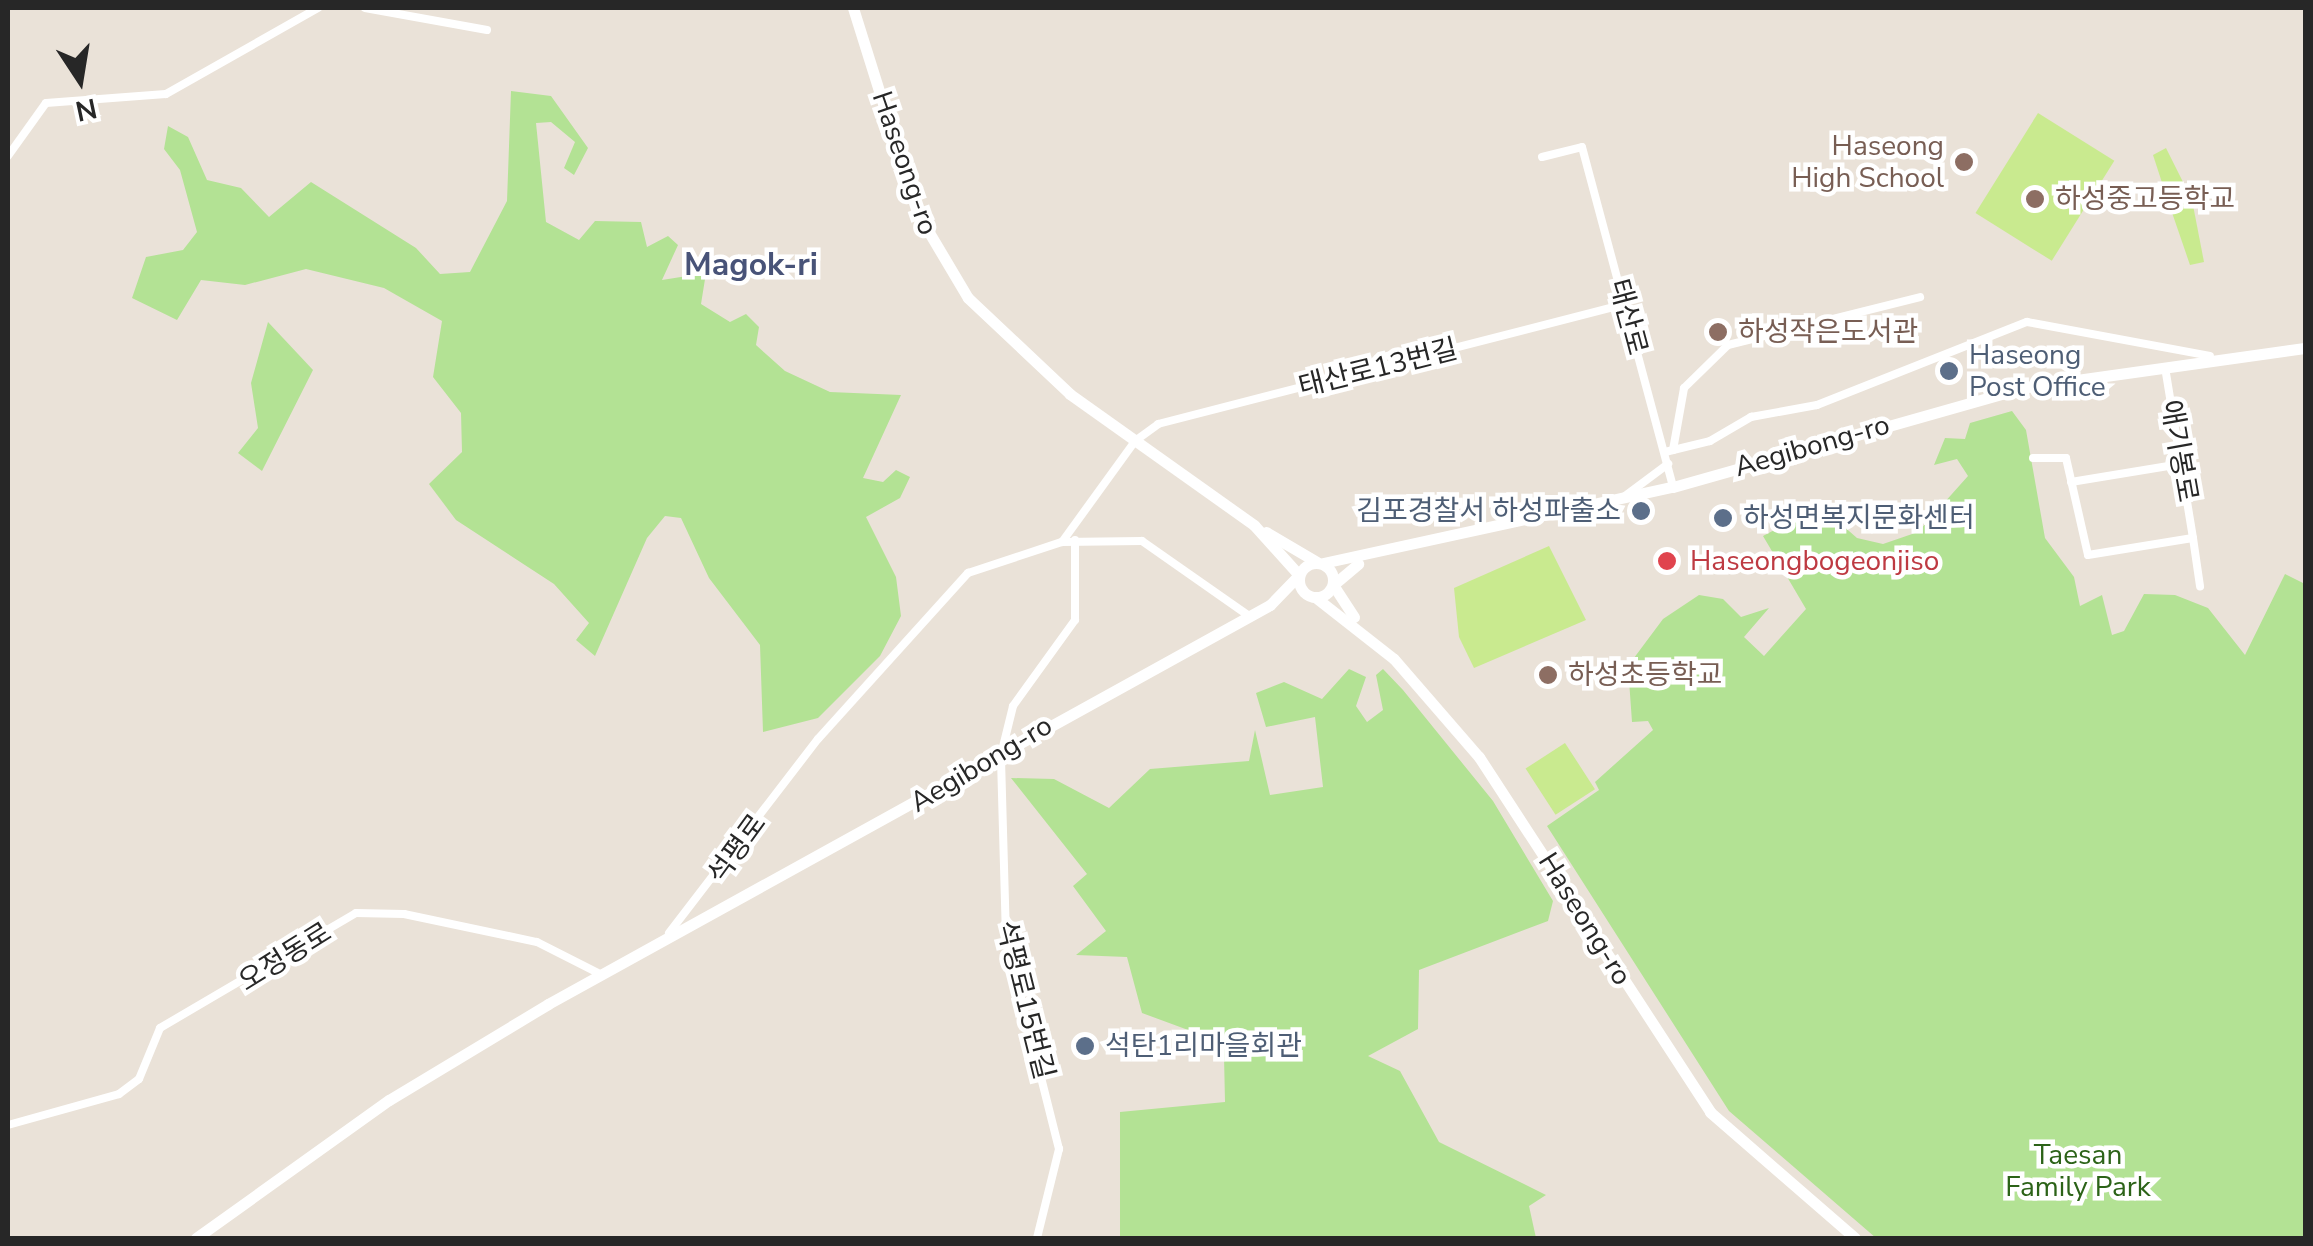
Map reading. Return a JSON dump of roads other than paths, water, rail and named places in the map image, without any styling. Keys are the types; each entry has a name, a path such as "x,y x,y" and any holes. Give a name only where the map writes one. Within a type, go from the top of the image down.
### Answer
{"street":[{"path":"8,156 46,103 166,94 318,8"},
{"path":"365,8 487,30"},
{"name":"Haseong-ro","path":"853,8 902,171 942,259 1009,344 1134,441 1254,525 1299,575 1312,596 1360,628 1479,758 1710,1112 1855,1238"},
{"name":"태산로","path":"1542,157 1582,147 1669,451"},
{"name":"태산로","path":"1673,487 1669,451 1684,388 1728,345 1920,297"},
{"name":"태산로13번길","path":"1134,441 1158,424 1625,304"},
{"path":"1669,451 2026,322 2210,356"},
{"name":"Aegibong-ro","path":"657,946 1001,755 1092,696 1270,605 1299,575 1320,563 1362,562 1673,487 2000,394 2210,356 2306,348"},
{"name":"애기봉로","path":"2071,482 2088,555 2193,538 2164,363"},
{"path":"1062,542 1134,441"},
{"path":"2033,458 2062,454 2071,482 2181,464"},
{"path":"1624,496 1668,464"},
{"path":"1254,525 1320,563 1360,628"},
{"path":"2193,538 2200,586"},
{"name":"석평로","path":"196,1238 389,1100 657,946 952,586 992,562 1074,540 1155,546 1249,616"},
{"name":"석평로15번길","path":"1037,1238 1059,1149 1006,938 1001,755 1013,706 1076,620 1074,540"},
{"path":"1270,605 1312,596 1333,586 1362,562"},
{"name":"오정동로","path":"8,1124 119,1094 140,1079 160,1028 356,914 404,914 537,942 602,975"}],"place":[{"name":"Haseong High School","path":"1964,162"},
{"name":"하성중고등학교","path":"2035,199"},
{"name":"하성작은도서관","path":"1718,332"},
{"name":"Haseong Post Office","path":"1949,371"},
{"name":"김포경찰서 하성파출소","path":"1641,511"},
{"name":"하성면복지문화센터","path":"1723,518"},
{"name":"Haseongbogeonjiso","path":"1667,561"},
{"name":"하성초등학교","path":"1548,675"},
{"name":"석탄1리마을회관","path":"1085,1046"}],"district":[{"name":"Magok-ri","path":"751,265"}],"park label":[{"name":"Taesan Family Park","path":"2078,1171"}]}
